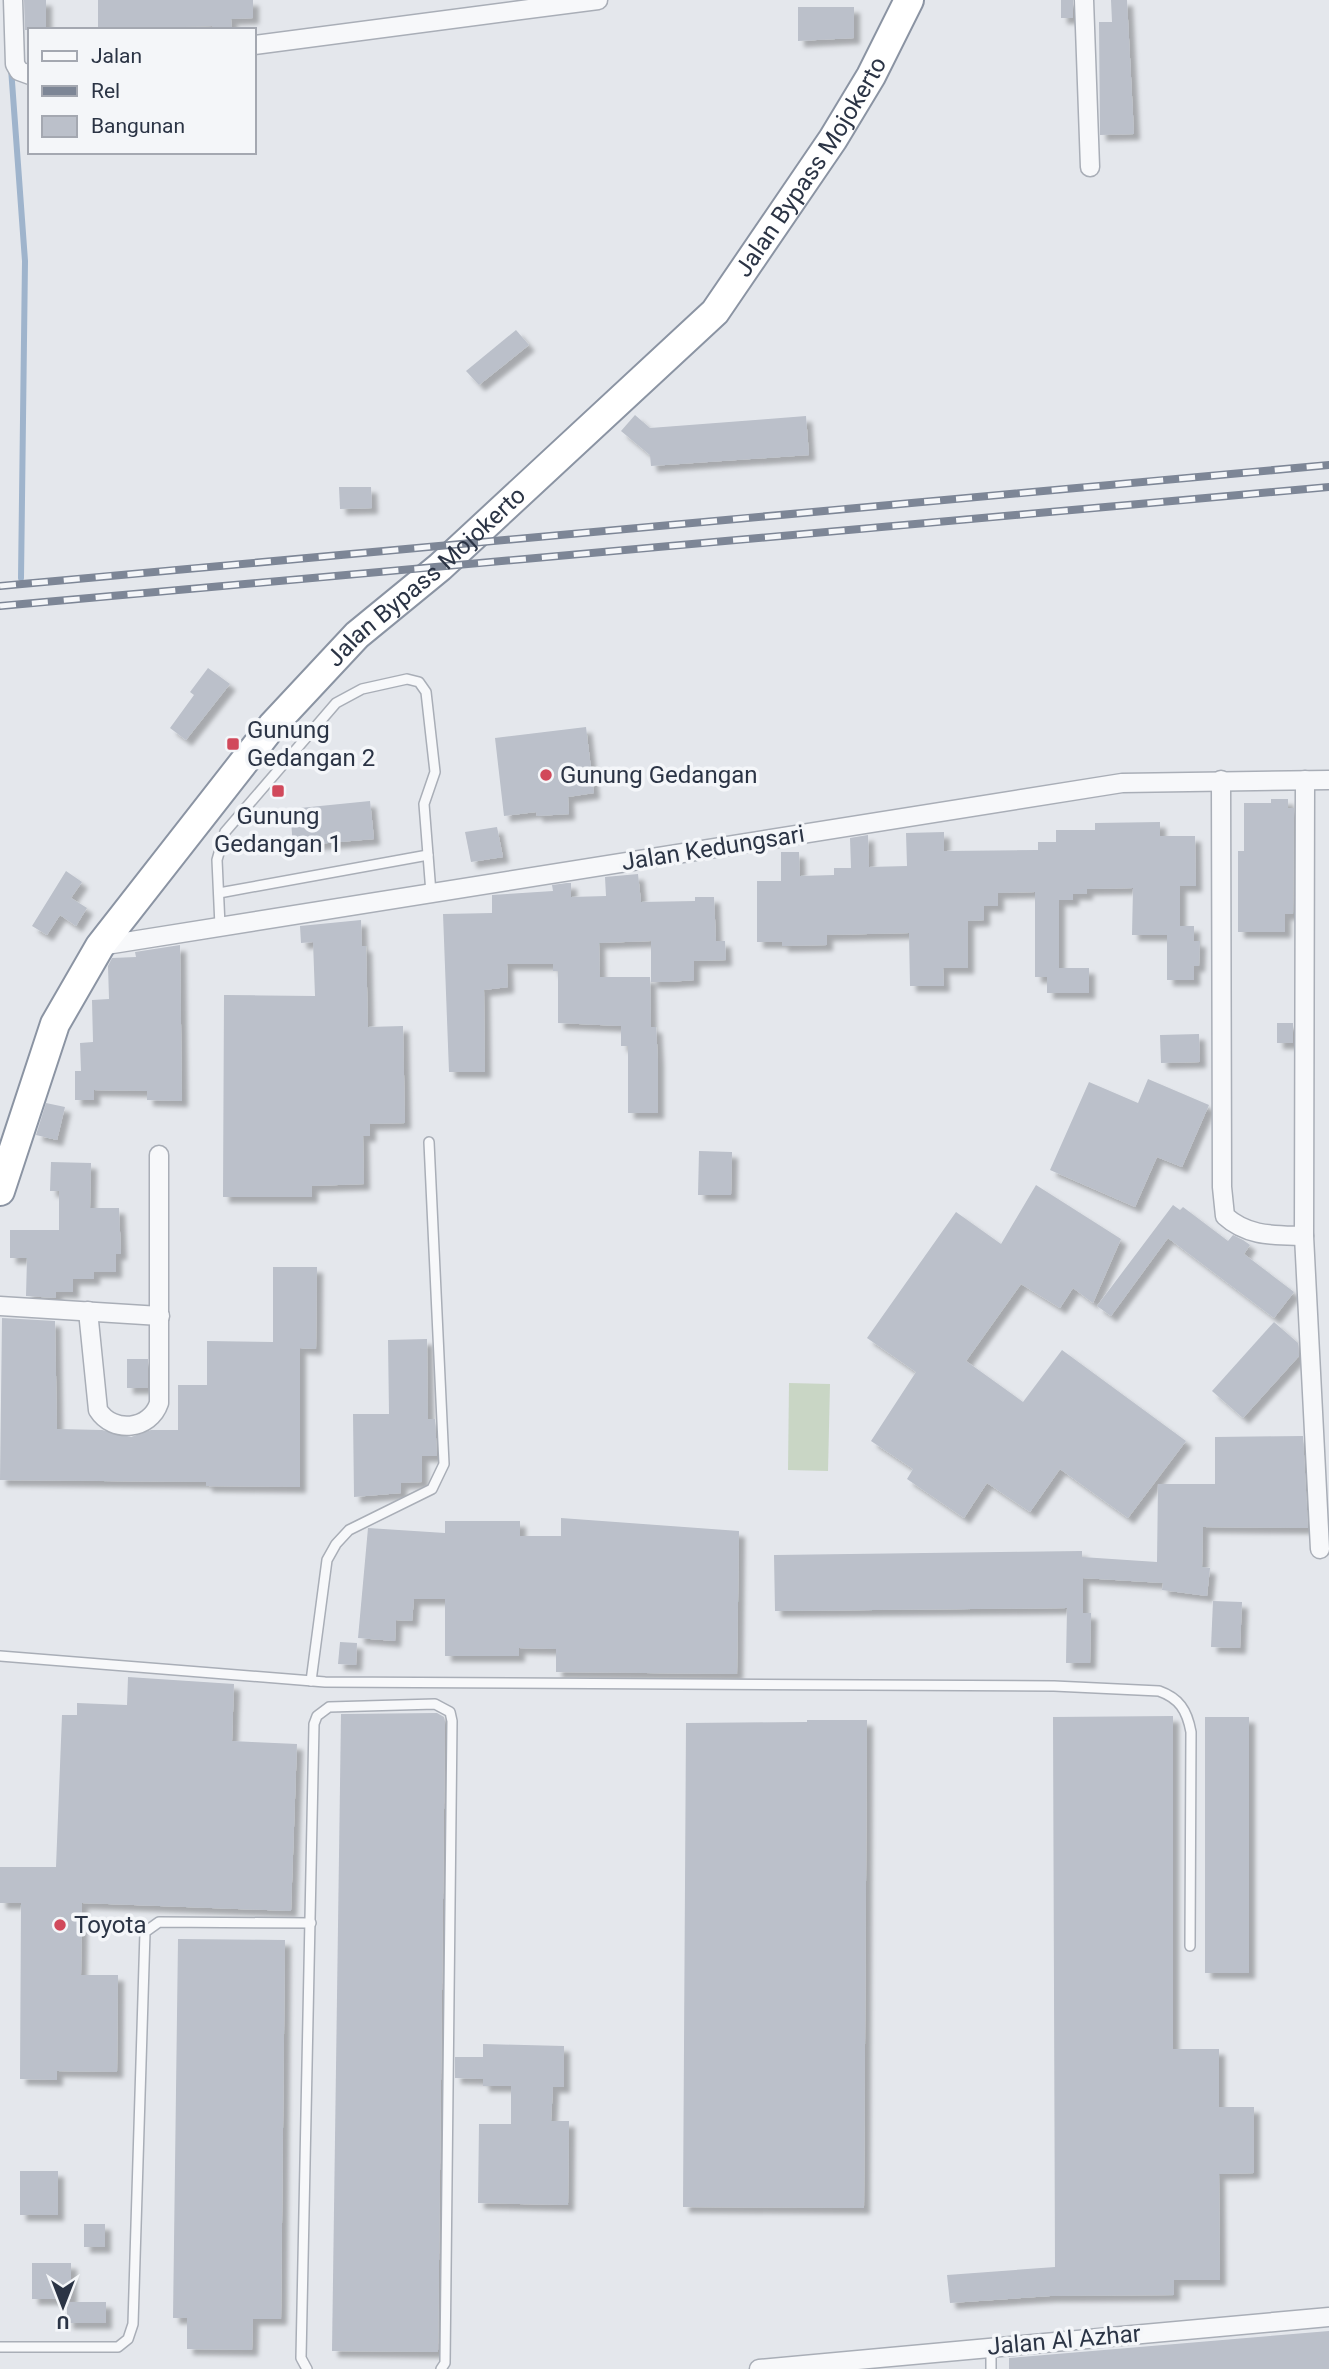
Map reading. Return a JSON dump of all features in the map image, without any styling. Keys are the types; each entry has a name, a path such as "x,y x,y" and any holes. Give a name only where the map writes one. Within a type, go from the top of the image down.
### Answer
{"highway":[{"name":"Jalan Bypass Mojokerto","path":"0,1191 8,1145 55,1024 100,946 272,726 357,635 440,567 715,312 833,139 872,76 909,0"}],"street":[{"path":"13,0 15,64 19,71 28,74"},
{"path":"256,45 598,0"},
{"path":"1084,0 1090,167"},
{"path":"1221,780 1222,1187 1225,1216 1237,1227 1253,1233 1304,1236"},
{"name":"Jalan Kedungsari","path":"100,946 1099,786 1221,780 1329,780"},
{"path":"1304,780 1304,1236 1320,1549"},
{"path":"88,1311 98,1410 107,1421 122,1425 145,1422 157,1412 159,1404 159,1155"},
{"path":"0,1306 160,1316"},
{"name":"Jalan Al Azhar","path":"758,2369 838,2364 992,2346 1329,2317"}],"lane":[{"path":"220,926 216,860 225,832 335,703 362,689 407,679 419,682 426,692 435,772 424,804 431,892"},
{"path":"219,893 428,855"},
{"path":"311,1681 327,1560 335,1544 349,1530 432,1489 440,1478 444,1464 429,1142"},
{"path":"0,1656 311,1681 1054,1686 1158,1691 1171,1695 1182,1706 1191,1731 1191,1946"},
{"path":"307,2369 302,2358 317,1716 329,1707 435,1704 450,1712 452,1721 445,2363 441,2369"},
{"path":"0,2347 118,2347 128,2339 133,2324 145,1932 159,1922 311,1923"},
{"path":"990,2369 992,2346"}],"green space":[{"path":"789,1383 830,1384 828,1471 788,1470"}],"building":[{"path":"24,0 46,0 46,28 25,30"},
{"path":"98,0 253,0 253,18 231,19 232,28 98,28"},
{"path":"1061,0 1073,0 1073,18 1061,18"},
{"path":"1111,0 1127,0 1134,134 1100,135 1099,22 1112,22"},
{"path":"798,7 854,7 854,38 798,41"},
{"path":"516,330 529,345 479,385 466,371"},
{"path":"635,415 650,428 806,416 809,455 651,466 650,455 621,431"},
{"path":"339,487 371,487 372,508 340,509"},
{"path":"208,668 230,684 186,740 170,728 194,695 190,692"},
{"path":"586,727 594,793 568,797 569,814 537,816 536,812 504,816 495,738"},
{"path":"1271,799 1288,799 1288,808 1294,808 1293,914 1285,914 1285,932 1238,932 1238,851 1244,851 1244,803 1271,803"},
{"path":"370,801 374,839 293,846 290,809"},
{"path":"1160,822 1160,836 1195,836 1196,886 1180,886 1180,926 1194,926 1194,941 1200,941 1199,966 1194,966 1194,980 1167,980 1167,935 1132,935 1133,888 1087,889 1087,894 1073,894 1073,900 1059,900 1059,968 1089,968 1089,993 1047,993 1047,977 1035,977 1035,892 998,893 998,906 984,906 984,920 968,921 968,968 943,968 944,986 910,986 909,933 827,935 827,945 782,946 782,942 757,942 757,881 781,881 781,852 799,852 800,876 834,875 834,868 851,868 850,838 868,835 869,867 907,866 906,833 944,832 944,851 1038,850 1038,842 1056,842 1056,830 1095,830 1095,823"},
{"path":"497,827 503,857 471,862 465,832"},
{"path":"66,871 82,882 71,898 87,908 76,926 60,915 47,935 32,926"},
{"path":"638,874 641,902 695,901 695,897 714,897 716,941 725,941 726,960 694,961 694,980 669,982 651,982 651,941 599,943 600,977 650,977 651,1027 656,1027 658,1060 658,1113 628,1113 628,1046 621,1046 621,1026 558,1023 558,971 553,971 553,964 507,964 508,987 484,990 485,1072 449,1072 443,914 492,913 492,895 553,891 552,885 567,883 571,883 571,897 606,896 605,877"},
{"path":"361,920 362,946 366,946 368,1027 403,1026 405,1123 370,1124 370,1136 363,1136 364,1184 312,1186 312,1197 223,1197 224,995 315,996 313,942 301,943 300,926"},
{"path":"180,945 182,1101 147,1100 147,1091 94,1090 94,1100 75,1100 75,1071 81,1071 80,1043 93,1042 92,1000 109,999 108,966 112,958 136,957 135,952"},
{"path":"1277,1023 1293,1023 1293,1043 1277,1043"},
{"path":"1199,1034 1200,1062 1161,1063 1160,1035"},
{"path":"1148,1079 1209,1105 1182,1167 1157,1157 1135,1207 1050,1170 1089,1082 1138,1103"},
{"path":"46,1103 65,1107 57,1140 36,1135"},
{"path":"699,1151 732,1152 731,1195 698,1195"},
{"path":"51,1162 91,1163 90,1208 119,1208 121,1254 116,1254 116,1272 94,1272 94,1279 73,1279 73,1292 56,1292 56,1298 26,1296 27,1258 10,1258 10,1230 59,1230 59,1191 50,1191"},
{"path":"1036,1185 1121,1239 1093,1303 1073,1288 1060,1308 1021,1284 966,1361 1023,1402 1062,1350 1186,1441 1128,1518 1060,1469 1030,1512 987,1483 964,1518 907,1479 913,1469 871,1441 916,1372 867,1338 956,1212 1001,1244"},
{"path":"1173,1205 1180,1210 1183,1207 1228,1241 1233,1235 1250,1245 1244,1254 1294,1292 1274,1318 1168,1238 1111,1316 1097,1306"},
{"path":"273,1267 317,1267 316,1349 300,1348 300,1487 206,1486 206,1482 0,1480 2,1318 55,1321 57,1429 102,1430 131,1437 151,1430 178,1430 178,1385 207,1385 207,1341 273,1342"},
{"path":"1274,1322 1298,1343 1299,1356 1243,1418 1212,1391"},
{"path":"427,1339 428,1419 435,1419 437,1456 422,1456 422,1482 401,1483 401,1493 354,1497 353,1414 389,1414 388,1340"},
{"path":"127,1359 148,1359 148,1388 127,1388"},
{"path":"1303,1436 1308,1528 1203,1527 1202,1567 1210,1568 1207,1596 1162,1590 1163,1583 1083,1578 1083,1613 1091,1613 1090,1663 1066,1663 1067,1608 775,1611 774,1555 1082,1551 1082,1557 1157,1562 1158,1484 1215,1484 1215,1437"},
{"path":"561,1518 739,1531 737,1674 556,1672 556,1649 519,1648 519,1656 445,1656 445,1599 414,1599 412,1621 396,1620 395,1641 358,1638 368,1528 445,1533 445,1521 520,1521 520,1536 561,1536"},
{"path":"1213,1601 1242,1602 1240,1648 1211,1647"},
{"path":"340,1642 357,1643 356,1665 338,1664"},
{"path":"128,1677 234,1684 232,1741 297,1744 291,1911 82,1903 81,1975 118,1975 117,2072 57,2071 57,2080 20,2079 21,1903 0,1903 0,1867 56,1867 62,1715 77,1715 77,1703 127,1705"},
{"path":"437,1713 444,1717 445,1722 438,2352 332,2351 341,1714"},
{"path":"1173,1716 1173,2049 1219,2049 1219,2107 1254,2107 1254,2173 1219,2174 1220,2280 1174,2280 1174,2295 1050,2296 950,2303 947,2275 1055,2267 1053,1717"},
{"path":"1205,1717 1249,1717 1249,1973 1205,1973"},
{"path":"867,1720 864,2208 683,2207 686,1723"},
{"path":"178,1939 285,1940 281,2319 253,2319 252,2350 187,2349 187,2318 173,2318"},
{"path":"483,2044 564,2046 564,2087 553,2087 551,2121 569,2121 568,2205 478,2203 479,2124 511,2124 511,2086 483,2086 483,2079 455,2078 455,2057 483,2057"},
{"path":"20,2171 58,2171 58,2215 20,2215"},
{"path":"84,2224 105,2224 105,2247 84,2247"},
{"path":"32,2263 71,2263 71,2299 32,2299"},
{"path":"67,2302 106,2302 106,2323 67,2323"},
{"path":"1329,2331 1329,2369 1009,2369 1009,2358"}],"waterway":[{"path":"11,68 25,261 21,578"}],"railway":[{"path":"0,586 1329,465"},
{"path":"0,606 1329,487"}],"place":[{"name":"Gunung Gedangan 2","path":"233,744"},
{"name":"Gunung Gedangan","path":"546,775"},
{"name":"Gunung Gedangan 1","path":"278,791"},
{"name":"Toyota","path":"60,1925"}]}
